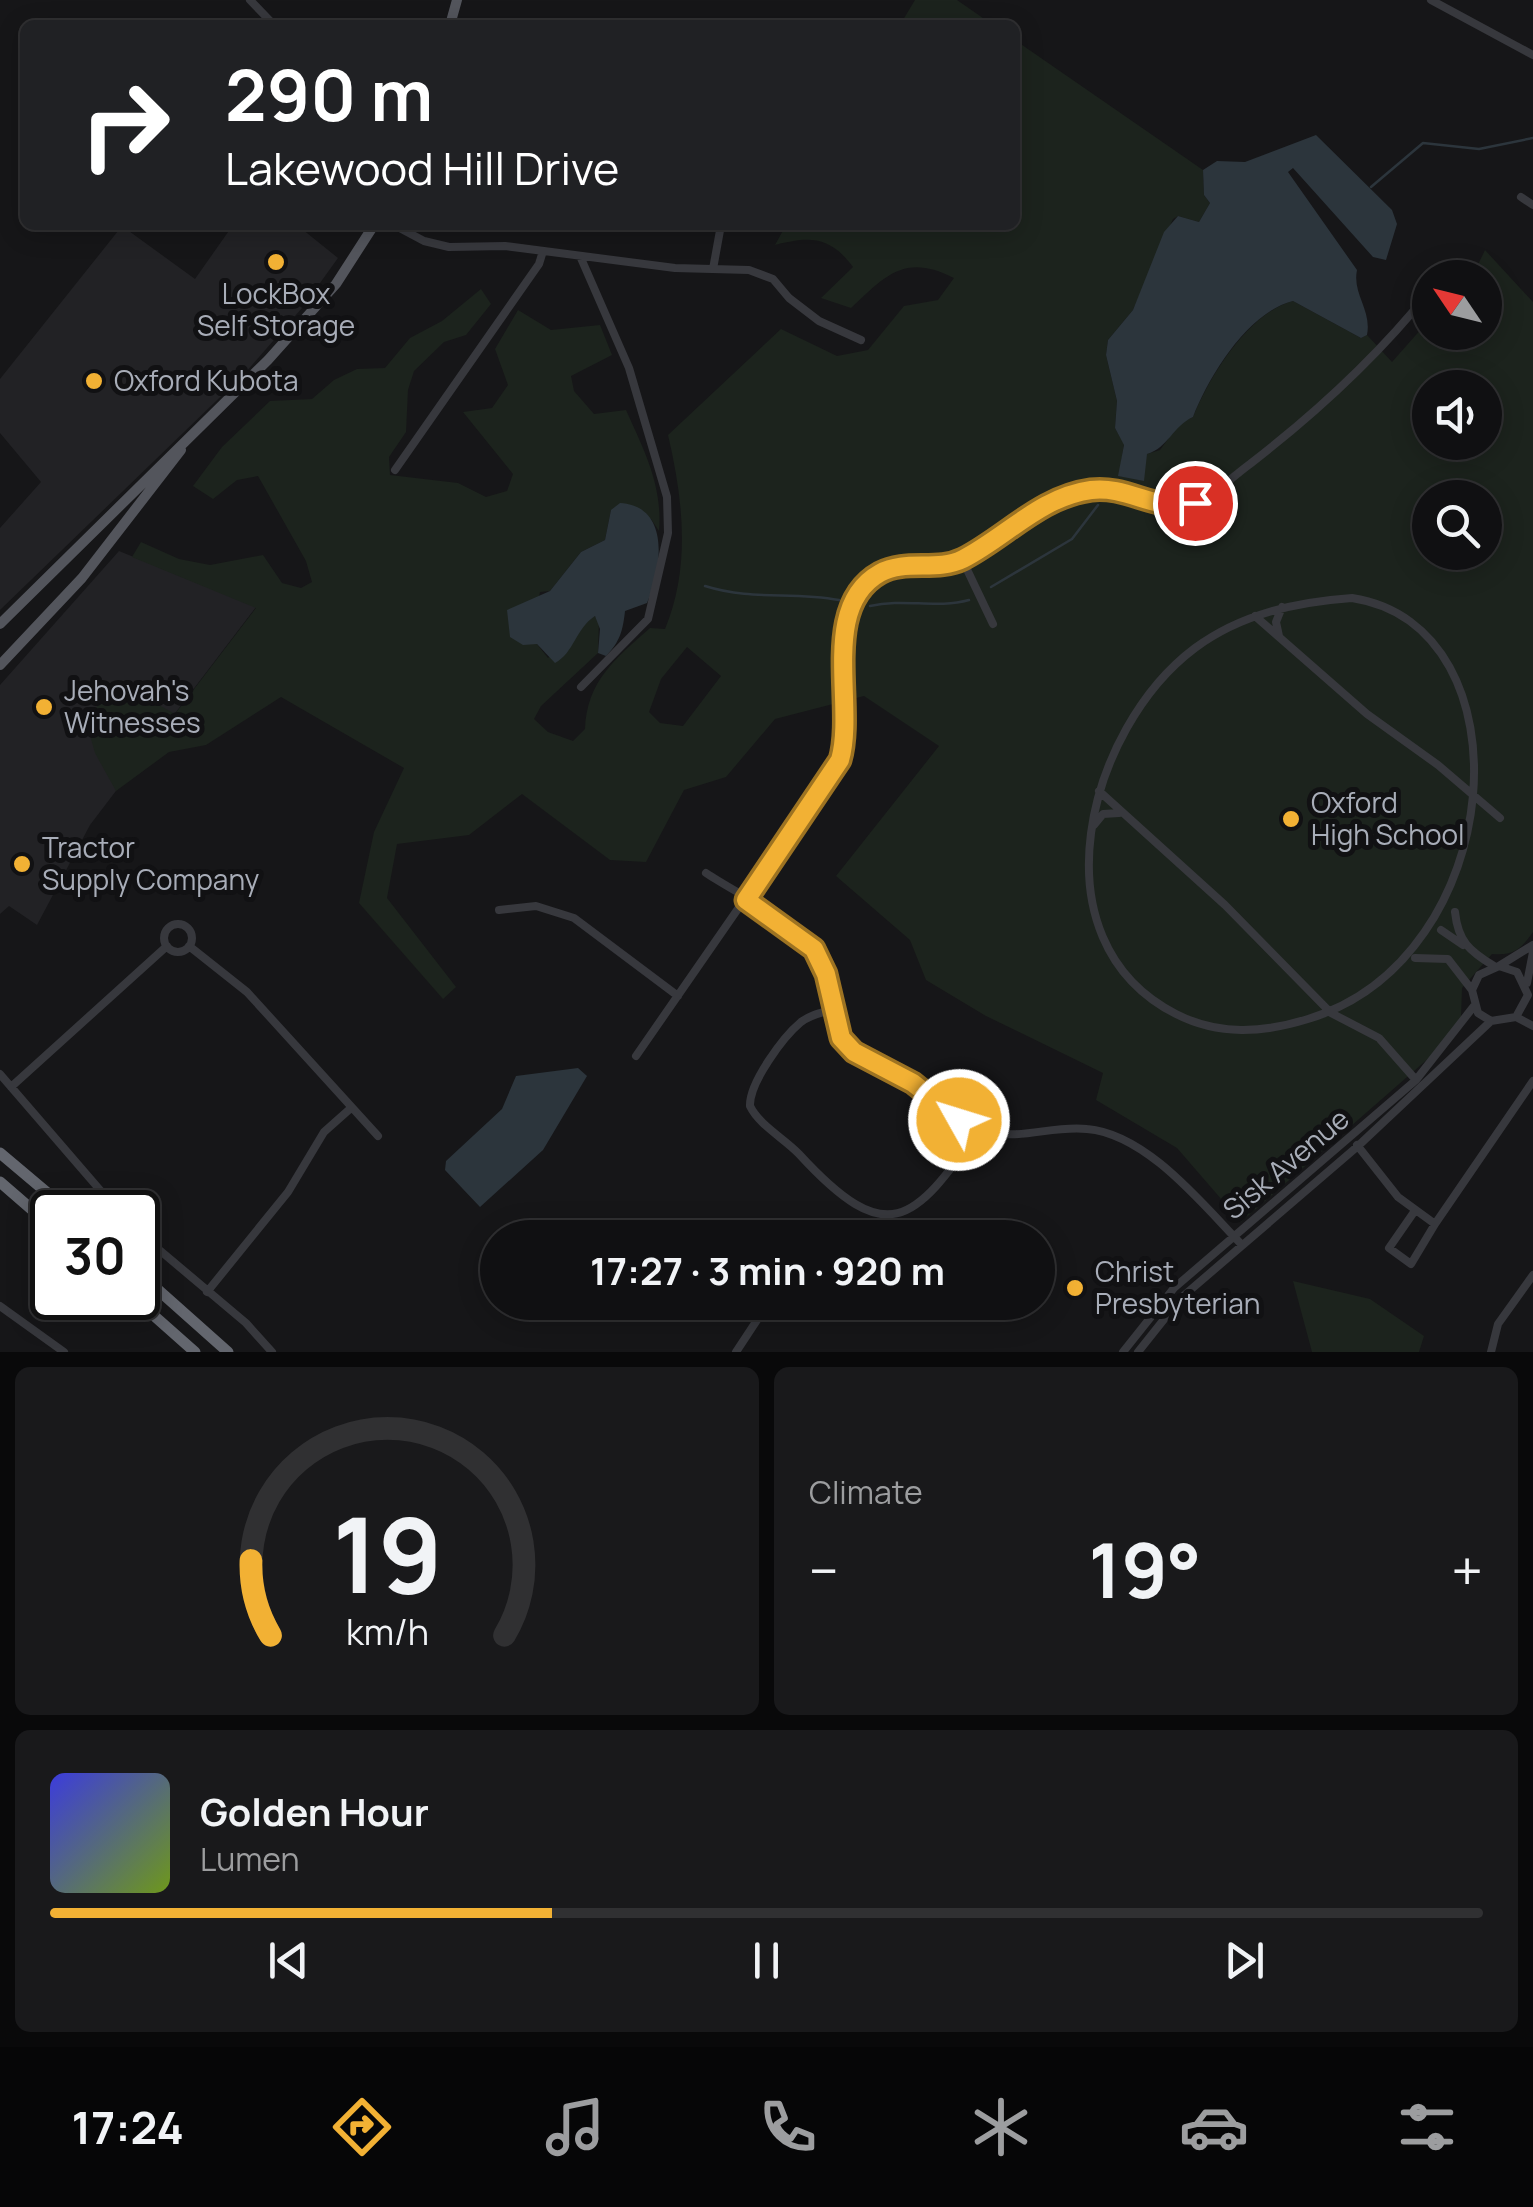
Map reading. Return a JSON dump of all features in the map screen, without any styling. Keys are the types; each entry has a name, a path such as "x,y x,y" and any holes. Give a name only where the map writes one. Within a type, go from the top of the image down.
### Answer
{"highway":[{"path":"0,1150 44,1190"},
{"path":"0,1183 30,1208"},
{"path":"160,1292 228,1352"},
{"path":"158,1320 194,1352"}],"main road":[{"path":"0,624 218,408 336,284 371,230"},
{"path":"0,665 98,557 159,476 218,408"},
{"path":"82,543 98,557"}],"street":[{"path":"250,0 269,20"},
{"path":"1432,0 1533,55"},
{"path":"1521,197 1533,205"},
{"path":"405,230 434,244 766,274 802,310 861,340"},
{"path":"712,269 720,230"},
{"path":"395,470 539,264 543,251"},
{"path":"580,256 629,368 667,497 668,532 648,619 581,687"},
{"path":"636,1056 840,760 846,738 845,632 856,597 882,572 962,559 1039,509 1074,494 1113,490 1175,507 1208,497 1329,399 1412,310"},
{"path":"962,559 993,624"},
{"path":"1416,614 1382,602 1352,598 1282,607 1255,616 1196,648 1151,690 1117,741 1099,791 1092,828 1094,911 1114,957 1148,996 1202,1026 1253,1032 1331,1013 1378,988 1412,959 1462,902"},
{"path":"1280,638 1276,622 1282,607"},
{"path":"1255,616 1367,714 1438,765 1500,818"},
{"path":"1099,791 1224,905 1267,954 1331,1013 1378,1038 1419,1084"},
{"path":"1496,832 1504,796"},
{"path":"1092,828 1103,814 1119,813"},
{"path":"706,873 811,945 826,974 831,1010 841,1038 854,1052 913,1083 949,1114 979,1129 1024,1137 1086,1128 1118,1138 1194,1190 1242,1245"},
{"path":"499,910 536,906 574,918 678,996"},
{"path":"1454,912 1458,935 1466,948"},
{"path":"167,946 166,932 177,924 189,930 189,946"},
{"path":"1440,930 1497,966 1517,972 1528,988"},
{"path":"167,946 178,952 189,946"},
{"path":"11,1087 167,946"},
{"path":"189,946 248,992 378,1136"},
{"path":"1441,948 1472,990 1474,1006 1491,1022 1516,1017 1530,1007 1533,948"},
{"path":"1472,990 1479,975 1533,948"},
{"path":"1412,959 1448,958"},
{"name":"Sisk Avenue","path":"1419,1084 1474,1006"},
{"path":"831,1010 813,1015 795,1028 750,1098 753,1113 788,1142 832,1191 868,1212 911,1208 933,1194 979,1129"},
{"path":"1516,1017 1533,1026"},
{"name":"Sisk Avenue","path":"1138,1352 1181,1298 1491,1022"},
{"path":"0,1074 100,1190"},
{"path":"1414,1212 1388,1248 1411,1264 1533,1082"},
{"path":"206,1292 288,1192 324,1132 351,1108"},
{"path":"1355,1142 1414,1212 1435,1224"},
{"name":"Sisk Avenue","path":"1122,1352 1174,1288 1355,1142"},
{"path":"160,1251 246,1322 272,1352"},
{"path":"1491,1352 1498,1324 1533,1275"},
{"path":"0,1306 64,1352"},
{"path":"736,1352 757,1320"}],"shaded area":[{"path":"915,0 957,0 986,20 903,20"},
{"path":"1020,43 1203,170 1204,195 1210,203 1199,222 1178,216 1173,219 1133,310 1108,340 1106,355 1117,401 1115,428 1124,444 1119,476 1135,477 1147,454 1160,450 1179,424 1193,417 1232,348 1276,308 1293,301 1361,338 1367,335 1392,362 1412,339 1412,350 1502,350 1502,268 1533,302 1533,932 1516,950 1492,954 1462,988 1461,1018 1430,1057 1241,1222 1177,1148 1096,1100 1103,1073 986,1016 926,980 910,940 836,876 939,746 864,696 775,719 726,777 684,790 646,862 610,860 522,794 469,835 397,844 387,898 456,987 443,999 359,903 374,832 404,768 281,697 206,745 169,752 116,791 95,753 85,718 121,684 175,714 256,608 132,557 141,542 179,559 210,565 263,555 282,583 301,588 312,582 306,561 258,476 237,480 213,499 193,486 222,447 270,401 312,399 334,380 357,369 385,368 410,338 442,321 481,289 491,304 466,335 444,342 414,371 408,390 406,432 389,457 390,475 458,483 486,497 507,491 513,474 463,412 492,408 508,385 495,349 518,310 551,330 600,325 612,355 571,376 574,391 594,414 626,410 655,483 659,531 651,519 611,510 605,540 581,552 550,591 540,592 529,643 537,644 548,658 588,620 594,616 599,619 598,653 541,706 534,719 548,732 573,741 585,729 591,697 605,672 650,628 665,629 673,605 679,582 682,533 668,435 781,329 837,356 868,350 904,306 938,300 954,278 922,268 897,271 851,308 821,298 853,267 827,244 799,240 775,245 783,230 1020,230","holes":["687,647 721,676 683,726 660,723 649,712 661,679"]},
{"path":"1316,135 1392,210 1397,224 1386,260 1373,257 1293,168 1288,172 1357,270 1367,335 1361,338 1293,301 1276,307 1232,348 1193,417 1147,454 1144,481 1118,476 1124,445 1115,428 1117,401 1106,355 1108,340 1133,310 1164,232 1178,216 1199,222 1210,203 1204,195 1203,170 1217,161 1245,162"},
{"path":"119,230 128,230 195,279 229,230 303,230 338,258 302,308 245,373 0,610 0,528 41,482 0,433 0,379"},
{"path":"1485,250 1494,260 1480,260"},
{"path":"620,503 648,515 655,527 658,557 647,603 625,611 620,635 611,651 606,656 598,653 600,629 595,616 555,663 537,644 523,645 510,637 507,610 550,591 581,552 605,540 611,510"},
{"path":"119,551 256,607 90,825 37,925 9,906 0,914 0,685"},
{"path":"578,1068 587,1076 543,1150 480,1207 445,1170 446,1161 502,1109 516,1076"},
{"path":"1293,1281 1370,1299 1424,1336 1419,1352 1312,1352"}],"waterway":[{"path":"1371,187 1423,143 1479,149 1533,138"},
{"path":"991,587 1072,539 1098,505"},
{"path":"705,586 739,593 839,600"},
{"path":"870,606 969,600"}],"place":[{"name":"LockBox Self Storage","path":"276,262"},
{"name":"Oxford Kubota","path":"94,381"},
{"name":"Jehovah's Witnesses","path":"44,707"},
{"name":"Oxford High School","path":"1291,819"},
{"name":"Tractor Supply Company","path":"22,864"},
{"name":"Christ Presbyterian","path":"1075,1288"}],"route":[{"path":"959,1120 913,1083 870,1064 854,1052 841,1038 819,956 800,935 746,900 840,760 846,738 848,615 856,597 882,572 918,565 947,565 962,559 1039,509 1086,490 1136,494 1175,507 1195,503"}]}
